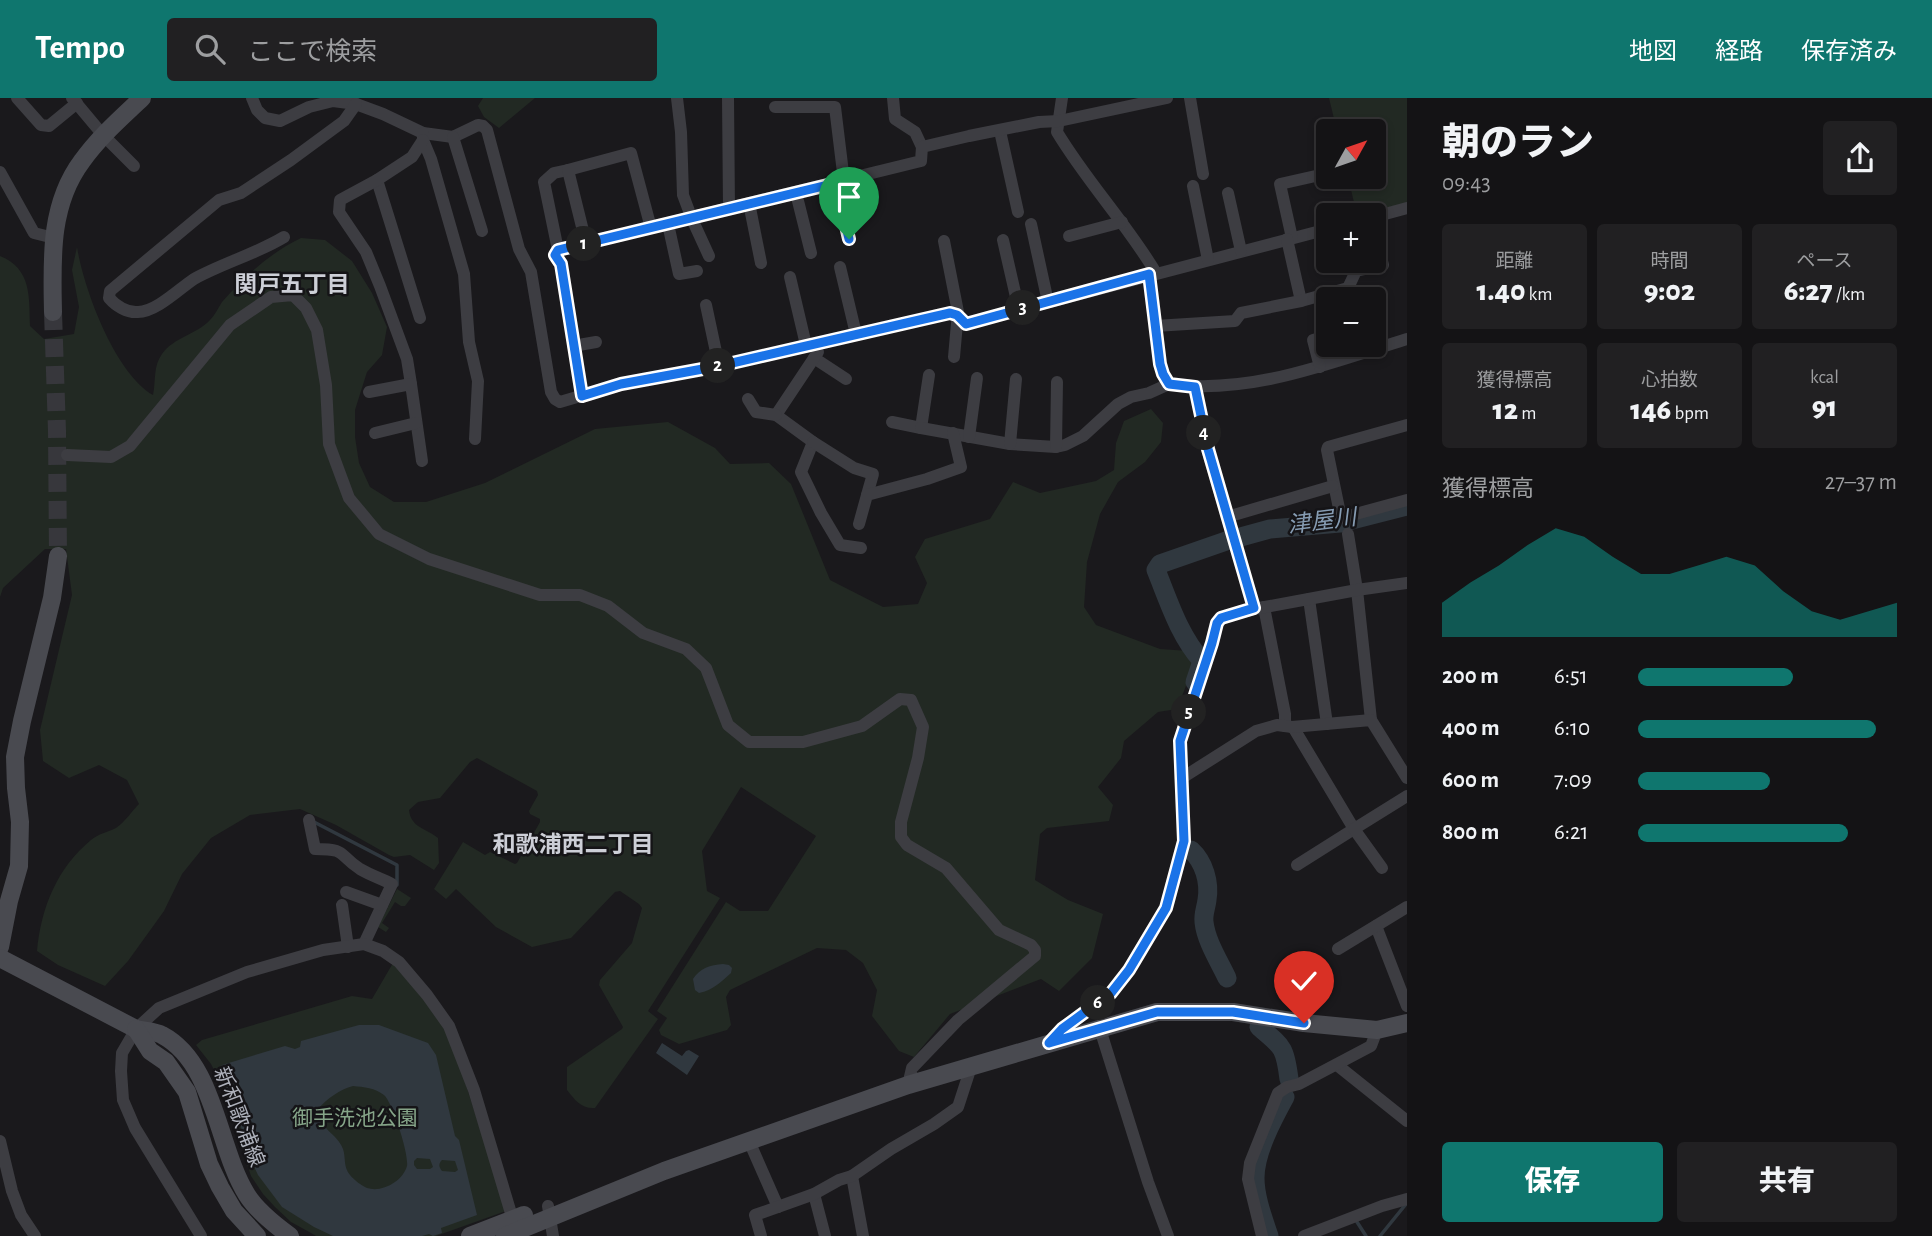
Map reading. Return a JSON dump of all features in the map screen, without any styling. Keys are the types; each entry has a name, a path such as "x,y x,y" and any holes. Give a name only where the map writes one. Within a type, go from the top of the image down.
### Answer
{"street":[{"path":"17,98 41,125 50,126 74,101 134,166"},
{"path":"53,312 54,238 57,213 68,183 103,135 142,98"},
{"path":"267,98 254,104 265,118 280,121 310,102 333,102 356,104 383,114 423,137 453,137 478,125 487,130 519,249 531,272 551,392 560,402 621,384 719,366 950,313 957,315 966,324 1316,232"},
{"path":"677,98 683,195 709,256"},
{"path":"728,98 729,208"},
{"path":"558,250 921,162 922,148 915,132 895,119 893,98"},
{"path":"1062,98 1057,132 1143,251 1153,274 1160,364 1169,384"},
{"path":"922,148 1038,122 1059,121 1167,98"},
{"path":"1190,98 1203,174"},
{"path":"284,237 264,249 195,279 150,310 136,313 116,305 109,298 110,291 219,200 241,193 291,160 344,121 356,104"},
{"path":"775,107 835,107 840,182 849,239"},
{"path":"1000,131 1018,212"},
{"path":"422,461 407,359 366,252 339,212 340,200 412,157 423,137"},
{"path":"423,137 464,274 468,342 478,381 475,439"},
{"path":"453,137 482,231"},
{"path":"582,396 561,264 555,255 558,250 544,183 554,173 631,153 651,228"},
{"path":"568,170 586,243"},
{"path":"0,172 34,233 54,238"},
{"path":"1301,301 1280,184 1316,176"},
{"path":"377,180 420,318"},
{"path":"1193,186 1208,260"},
{"path":"796,193 811,253"},
{"path":"1228,193 1241,251"},
{"path":"749,203 761,263"},
{"path":"1386,214 1407,208"},
{"path":"1069,236 1122,222"},
{"path":"668,224 679,274 697,271"},
{"path":"1031,224 1048,302"},
{"path":"1003,240 1018,310"},
{"path":"944,241 957,315 954,356"},
{"path":"841,267 856,334"},
{"path":"1155,326 1235,321 1241,313 1348,288 1355,273"},
{"path":"776,415 820,348 813,344 790,277"},
{"path":"67,455 111,457 130,446 230,325 271,297 293,295 306,308 317,330 326,385 329,444 349,498 379,534 429,559 540,595 580,595 608,606 643,634 686,649 706,668 728,725 748,742 803,742 862,726 900,699 911,701 923,727 918,758 901,822 901,837 907,845 946,868 999,930 1031,945 1035,950 1034,956 958,1020 912,1068 908,1085"},
{"path":"706,305 719,366"},
{"path":"573,346 596,342"},
{"path":"892,422 1010,444 1056,447 1083,436 1118,404 1169,384 1195,387 1276,378 1406,342"},
{"path":"1317,357 1320,367"},
{"path":"814,358 846,379"},
{"path":"921,428 929,375"},
{"path":"969,437 977,377"},
{"path":"1010,444 1016,379"},
{"path":"1056,447 1057,382"},
{"path":"369,392 411,384"},
{"path":"1195,387 1208,449 1227,517 1259,608 1289,727 1382,868"},
{"path":"748,399 756,412 776,415 854,468 873,474 859,524"},
{"path":"375,433 416,424"},
{"path":"1407,425 1328,447 1327,450 1341,517 1407,500"},
{"path":"867,495 961,467 953,433"},
{"path":"813,442 801,472 821,513 841,545 861,548"},
{"path":"1227,517 1334,486"},
{"path":"1348,534 1371,720 1407,778"},
{"path":"0,947 19,866 20,822 15,757 52,598 58,556"},
{"path":"1049,1043 1062,1029 1111,993 1129,970 1166,908 1184,841 1180,741 1217,623 1221,618 1259,608 1407,583"},
{"path":"1309,599 1327,724"},
{"path":"1182,778 1256,731 1277,725 1289,727 1371,720"},
{"path":"1297,865 1407,796"},
{"path":"309,820 315,849 341,851 359,869 392,884 365,944"},
{"path":"348,947 344,898 382,905"},
{"path":"1338,949 1407,907"},
{"path":"1376,926 1401,972 1407,1006"},
{"path":"201,1236 135,1128 123,1100 122,1052 136,1030 159,1009 247,972 323,950 365,944 383,951 399,962 449,1026 474,1090 513,1231"},
{"name":"新和歌浦線","path":"0,958 136,1030 160,1034 176,1045 192,1062 204,1084 228,1157 249,1198 278,1228 290,1236"},
{"path":"470,1236 513,1231 550,1211 908,1085 1157,1012 1233,1012 1304,1023 1377,1030 1407,1023"},
{"path":"1100,1029 1148,1182 1168,1236"},
{"name":"新和歌浦線","path":"136,1030 150,1051 166,1062 187,1092 208,1164 219,1187 234,1211 257,1236"},
{"path":"1262,1236 1248,1179 1250,1163 1278,1093 1371,1046 1377,1030"},
{"path":"1337,1065 1407,1121"},
{"path":"761,1236 755,1214 814,1194 852,1176 958,1107 971,1067"},
{"path":"0,1140 12,1191 21,1215 35,1236"},
{"path":"750,1140 778,1207"},
{"path":"852,1176 863,1236"},
{"path":"814,1194 825,1236"},
{"path":"1304,1236 1407,1199"},
{"path":"550,1211 553,1236"}],"green space":[{"path":"483,98 535,98 499,128 484,117 478,106"},
{"path":"1329,98 1407,98 1407,203 1386,208 1386,203 1354,203 1351,189 1386,189 1386,119 1334,119"},
{"path":"301,238 325,240 352,261 372,293 387,327 382,355 367,372 355,410 359,463 370,487 394,502 426,502 485,483 595,429 668,422 715,448 730,464 769,463 791,484 830,580 883,607 918,604 927,583 915,557 925,539 990,519 1013,482 1040,493 1096,481 1114,470 1116,443 1124,421 1151,409 1163,423 1161,442 1145,462 1118,482 1100,514 1087,562 1084,607 1096,625 1160,649 1189,651 1196,660 1177,709 1158,712 1124,741 1121,758 1098,787 1113,805 1109,821 1047,828 1040,834 1035,880 1068,900 1103,914 1092,958 1059,991 1041,979 950,1014 914,1057 899,1051 872,1016 877,990 863,963 846,950 817,948 730,990 726,997 731,1025 727,1030 679,1044 661,1035 659,1030 667,1018 657,1011 726,902 740,911 768,911 816,836 741,787 702,851 707,891 720,898 648,1011 658,1019 595,1108 586,1107 567,1090 567,1067 623,1027 599,985 600,980 632,943 642,908 620,891 615,892 571,938 532,947 496,927 456,889 446,899 434,889 463,842 485,855 490,852 515,864 540,822 540,819 529,811 538,795 537,791 477,758 470,762 440,798 418,802 409,810 416,824 438,838 439,863 434,870 410,855 389,855 336,825 300,809 250,815 211,838 182,874 164,911 128,961 105,986 58,965 37,951 47,904 69,863 94,838 119,826 139,804 127,780 99,765 69,778 43,761 40,730 72,595 66,549 45,549 3,588 0,597 0,256 18,268 23,276 29,295 30,326 44,339 74,334 79,307 72,270 77,247 86,285 103,329 126,369 153,395 157,364 167,348 204,325 249,274 268,258"},
{"path":"397,889 411,898 405,906 395,902 382,923 389,928 386,932 378,927"},
{"name":"御手洗池公園","path":"393,963 442,1022 455,1050 506,1211 436,1236 316,1236 291,1222 263,1194 251,1176 219,1080 211,1064 196,1045 202,1040 352,996 372,999"}],"shaded area":[{"path":"723,964 732,968 731,973 708,990 699,993 695,990 693,979 699,972 710,966"},
{"name":"御手洗池公園","path":"359,1025 379,1025 428,1043 436,1055 477,1215 441,1228 442,1233 433,1236 333,1236 282,1207 258,1175 249,1156 235,1106 218,1071 222,1065 285,1046 295,1049 300,1047 301,1041","holes":["353,1086 373,1089 384,1095 392,1108 406,1151 405,1171 397,1181 379,1189 367,1188 352,1177 346,1169 340,1143 324,1126 319,1116 318,1109 325,1102","417,1158 430,1159 433,1167 417,1169 414,1161","442,1160 455,1161 458,1170 442,1171 439,1166"]},
{"path":"662,1043 682,1056 689,1050 699,1056 687,1075 656,1053"}],"waterway":[{"name":"津屋川","path":"1237,538 1270,529 1340,523 1407,506"},
{"name":"津屋川","path":"1195,682 1202,661 1181,629 1156,570 1160,564 1229,540"},
{"path":"314,822 397,865 397,885"},
{"name":"津屋川","path":"1191,850 1203,866 1207,879 1205,929 1227,978"},
{"name":"津屋川","path":"1259,1027 1282,1049 1289,1079"},
{"name":"津屋川","path":"1269,1236 1256,1193 1256,1168 1266,1136 1285,1097"},
{"path":"1380,1236 1406,1204"},
{"path":"1357,1222 1366,1236"}],"tunnel":[{"path":"53,312 58,556"}],"district":[{"name":"関戸五丁目","path":"292,285"},
{"name":"和歌浦西二丁目","path":"573,845"}],"route":[{"path":"849,239 836,183 558,250 555,255 561,264 582,396 621,384 719,366 950,313 957,315 966,324 1149,274 1163,374 1169,384 1195,387 1208,449 1254,608 1221,618 1217,623 1180,741 1184,841 1166,908 1129,970 1111,993 1062,1029 1049,1043 1157,1012 1233,1012 1304,1023"}]}
